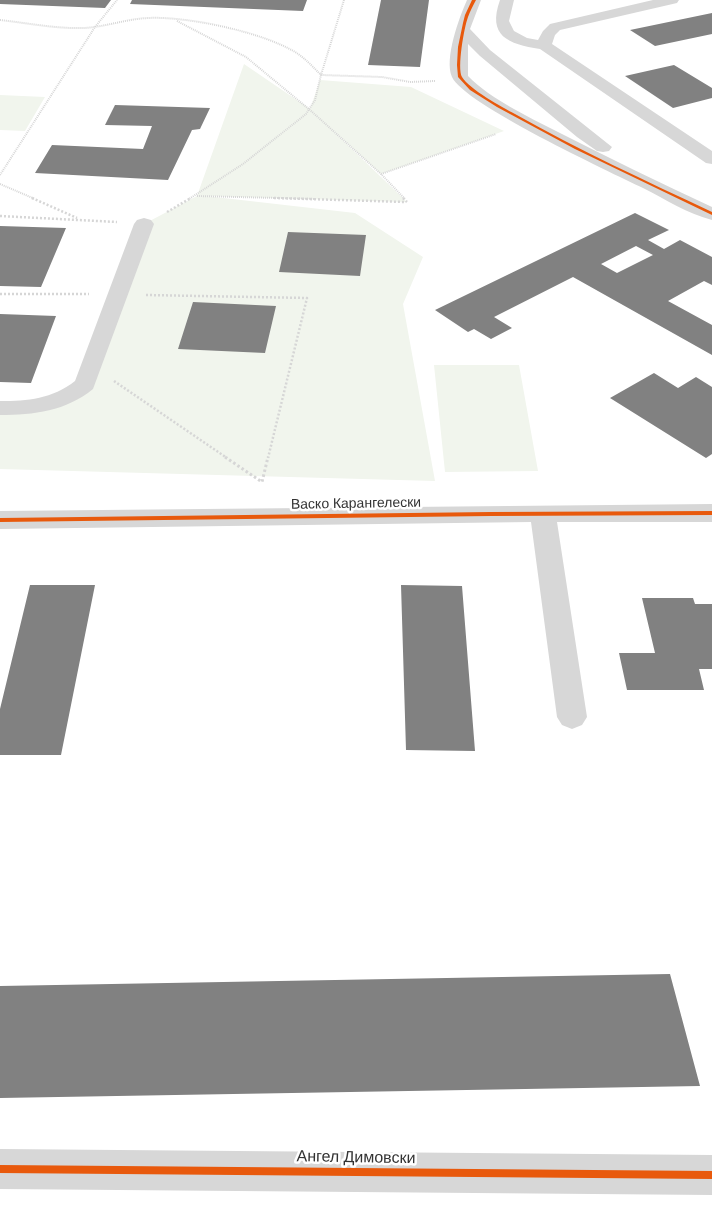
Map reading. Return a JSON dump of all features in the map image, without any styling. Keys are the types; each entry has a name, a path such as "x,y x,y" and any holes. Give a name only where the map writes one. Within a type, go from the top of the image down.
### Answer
{"street":[{"path":"474,0 466,17 460,52 459,75 461,80 486,98 530,123 712,214"},
{"path":"507,0 501,13 502,26 513,39 544,44 712,159"},
{"path":"544,44 548,34 555,27 672,0"},
{"path":"464,31 485,53 583,133 672,195"},
{"path":"0,408 40,406 60,401 75,393 85,384 144,224"},
{"name":"Васко Карангелески","path":"0,520 712,513"},
{"path":"543,514 572,717"},
{"name":"Ангел Димовски","path":"0,1169 712,1175"}],"path":[{"path":"0,175 94,27 117,0"},
{"path":"0,216 144,224 197,196 263,149 310,110 317,95 321,75 344,0"},
{"path":"0,20 94,27 123,20 149,18 175,20 222,27 282,46 298,54 321,75 382,77 420,82 461,80"},
{"path":"175,20 246,57 310,110 381,174 407,202 197,196"},
{"path":"381,174 530,123"},
{"path":"0,184 80,220"},
{"path":"0,294 118,294 308,298 262,482 92,366"}],"shaded area":[{"path":"244,64 310,109 320,80 411,87 504,131 381,174 328,126 407,202 206,196 355,213 423,257 403,304 435,481 0,469 0,408 75,393 144,224 197,196"},
{"path":"0,95 45,97 25,131 0,130"},
{"path":"434,365 519,365 538,471 445,472"}],"building":[{"path":"0,0 111,0 105,8 0,4"},
{"path":"132,0 307,0 303,11 130,4"},
{"path":"381,0 429,0 420,67 368,65"},
{"path":"712,13 712,34 655,46 630,30"},
{"path":"674,65 712,88 712,98 673,108 625,76"},
{"path":"115,105 210,108 200,129 192,130 168,180 35,173 52,145 143,149 152,126 105,125"},
{"path":"635,213 669,230 648,240 664,249 680,240 712,257 712,285 704,281 668,301 712,325 712,355 573,277 494,317 512,328 491,339 474,329 468,332 435,310","holes":["636,246 653,255 617,273 601,264"]},
{"path":"0,226 66,228 41,287 0,286"},
{"path":"288,232 366,235 360,276 279,272"},
{"path":"193,302 276,306 265,353 178,349"},
{"path":"0,314 56,316 31,383 0,382"},
{"path":"654,373 678,388 696,377 712,387 712,454 706,458 610,398"},
{"path":"30,585 95,585 61,755 0,755 0,709"},
{"path":"401,585 462,586 475,751 406,750"},
{"path":"642,598 693,598 695,604 712,604 712,669 699,669 704,690 627,690 619,653 655,653"},
{"path":"670,974 700,1086 0,1098 0,986"}],"cycle path":[{"path":"474,0 464,23 459,65 460,77 472,89 498,106 576,148 712,214"},
{"path":"0,520 712,513"},
{"path":"0,1169 712,1175"}]}
